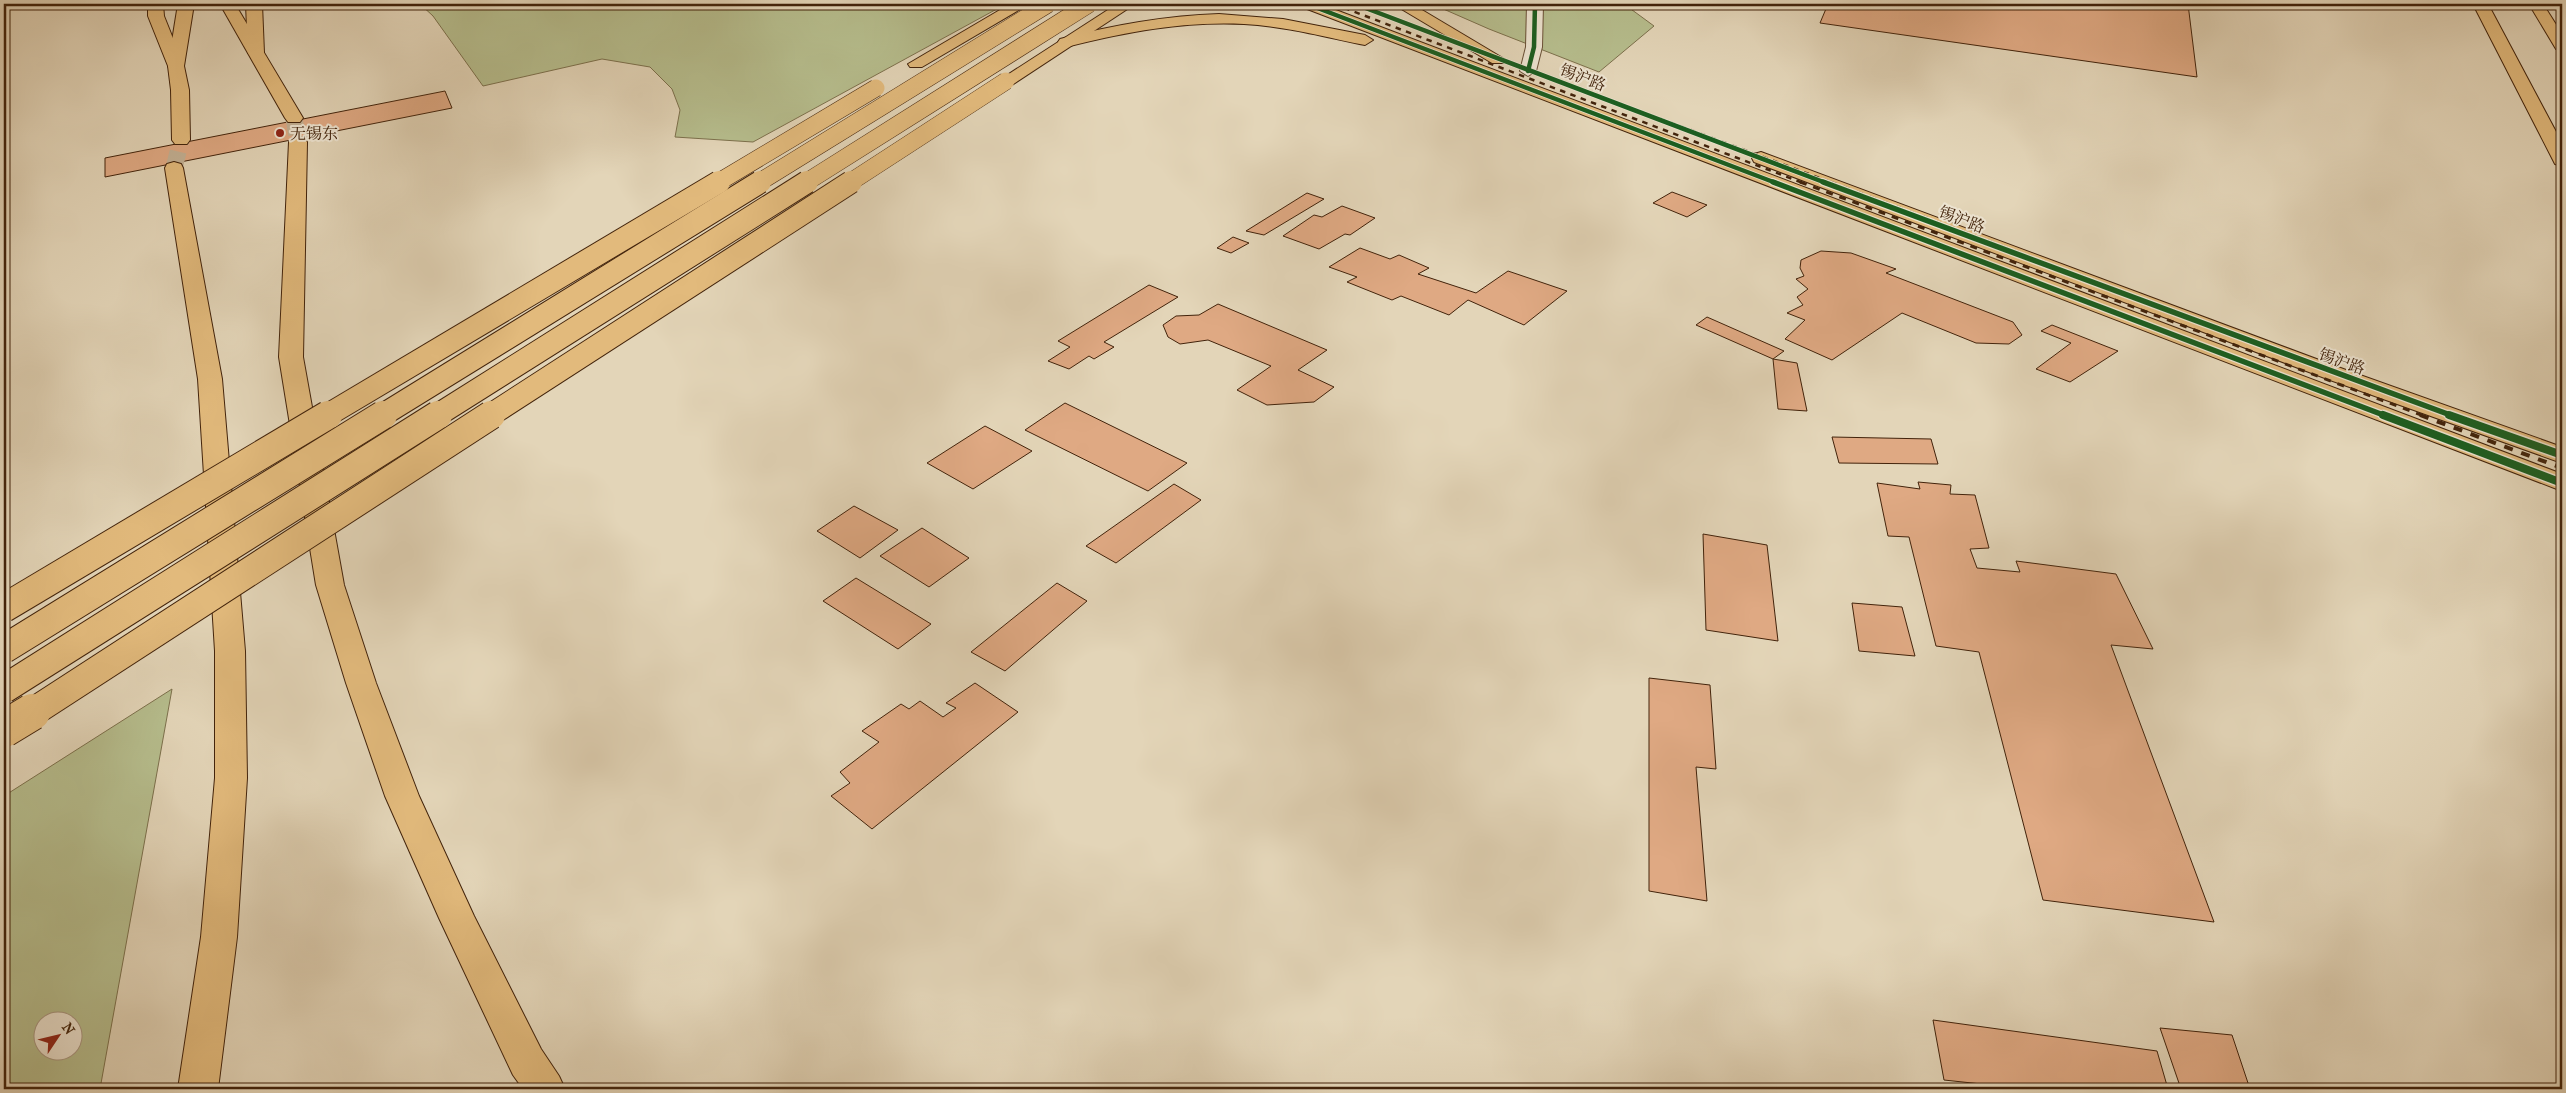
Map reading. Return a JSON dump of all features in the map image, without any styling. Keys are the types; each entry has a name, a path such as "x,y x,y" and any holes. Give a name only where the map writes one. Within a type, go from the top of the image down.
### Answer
{"main road":[{"path":"155,4 156,16 176,66 180,90 178,154 210,379 230,651 231,778 219,937 198,1089"},
{"path":"176,66 186,4"},
{"path":"228,4 294,118"},
{"path":"254,4 256,53"},
{"path":"4,608 916,64 1021,4"},
{"path":"4,649 1048,4"},
{"path":"4,689 1089,4"},
{"path":"4,730 1127,4"},
{"path":"1307,4 1430,53"},
{"name":"锡沪路","path":"1355,4 1498,60 2338,375 2562,455"},
{"path":"1401,4 1498,60"},
{"path":"2480,4 2562,160"},
{"path":"2536,4 2562,46"},
{"path":"1066,42 1096,34 1159,22 1231,19 1304,27 1430,53"},
{"name":"锡沪路","path":"1430,53 2562,483"},
{"path":"298,142 291,357 330,585 361,683 402,796 461,927 528,1062 545,1089"}],"street":[{"path":"1528,71 1534,47 1535,4"}],"green space":[{"path":"420,4 1006,4 753,142 675,137 680,110 672,89 650,67 602,59 483,86 433,16"},
{"path":"1432,4 1624,4 1654,26 1599,72 1489,29"},
{"path":"172,689 100,1089 4,1089 4,796"}],"building":[{"path":"1828,4 2188,4 2197,77 1820,23"},
{"name":"无锡东","path":"445,91 452,108 105,177 105,158"},
{"path":"1672,192 1707,205 1687,217 1653,203"},
{"path":"1307,193 1324,199 1264,235 1246,231"},
{"path":"1342,206 1375,218 1350,235 1345,234 1319,249 1283,236 1314,215 1322,217"},
{"path":"1233,237 1249,243 1231,253 1217,248"},
{"path":"1360,248 1390,259 1399,255 1429,268 1418,274 1476,293 1508,271 1567,291 1524,325 1468,300 1449,315 1401,296 1392,300 1347,282 1357,277 1329,267"},
{"path":"1821,251 1851,253 1896,269 1886,273 2013,322 2022,335 2009,344 1976,343 1902,313 1832,360 1785,339 1805,320 1787,313 1803,305 1797,297 1808,289 1796,279 1804,276 1800,268 1801,260"},
{"path":"1149,285 1178,297 1104,342 1114,347 1094,359 1089,356 1069,369 1048,361 1070,347 1058,341"},
{"path":"1218,304 1327,350 1298,370 1334,387 1314,402 1267,405 1237,390 1271,366 1208,340 1180,344 1168,337 1163,325 1176,316 1199,315"},
{"path":"1707,317 1784,351 1773,359 1696,325"},
{"path":"2052,325 2118,351 2070,382 2036,369 2071,343 2041,331"},
{"path":"1773,359 1797,363 1807,411 1778,409"},
{"path":"1065,403 1187,463 1148,491 1025,430"},
{"path":"985,426 1032,451 973,489 927,463"},
{"path":"1832,437 1931,439 1938,464 1839,463"},
{"path":"1918,482 1951,485 1950,494 1975,495 1989,548 1970,549 1977,568 2020,572 2016,561 2116,574 2153,649 2111,645 2214,922 2043,900 1979,652 1936,646 1909,537 1888,536 1877,483 1920,489"},
{"path":"1174,484 1201,500 1116,563 1086,546"},
{"path":"854,506 898,530 860,558 817,531"},
{"path":"922,528 969,558 929,587 880,556"},
{"path":"1703,534 1767,545 1778,641 1706,630"},
{"path":"856,578 931,624 898,649 823,601"},
{"path":"1057,583 1087,601 1005,671 971,652"},
{"path":"1852,603 1902,607 1915,656 1859,651"},
{"path":"1649,678 1710,685 1716,769 1696,767 1707,901 1649,891"},
{"path":"975,683 1018,712 872,829 831,796 850,783 840,772 879,742 862,731 901,704 909,709 920,701 943,717 956,708 946,703"},
{"path":"1933,1020 2157,1051 2168,1089 2028,1089 1944,1080"},
{"path":"2160,1028 2232,1035 2250,1089 2181,1089"}],"tunnel":[{"path":"294,118 298,142"},
{"path":"174,168 181,140"}],"railway":[{"path":"1334,4 1803,183"},
{"path":"1412,26 1833,183"},
{"path":"1800,182 2424,416"},
{"path":"1830,182 2457,416"},
{"path":"2420,415 2562,468"},
{"path":"2454,415 2562,455"}],"cycle path":[{"path":"1307,4 2562,483"},
{"path":"1355,4 1498,60 2338,375 2562,455"},
{"path":"1528,71 1534,47 1535,4"}],"place":[{"name":"无锡东","path":"280,133"}]}
